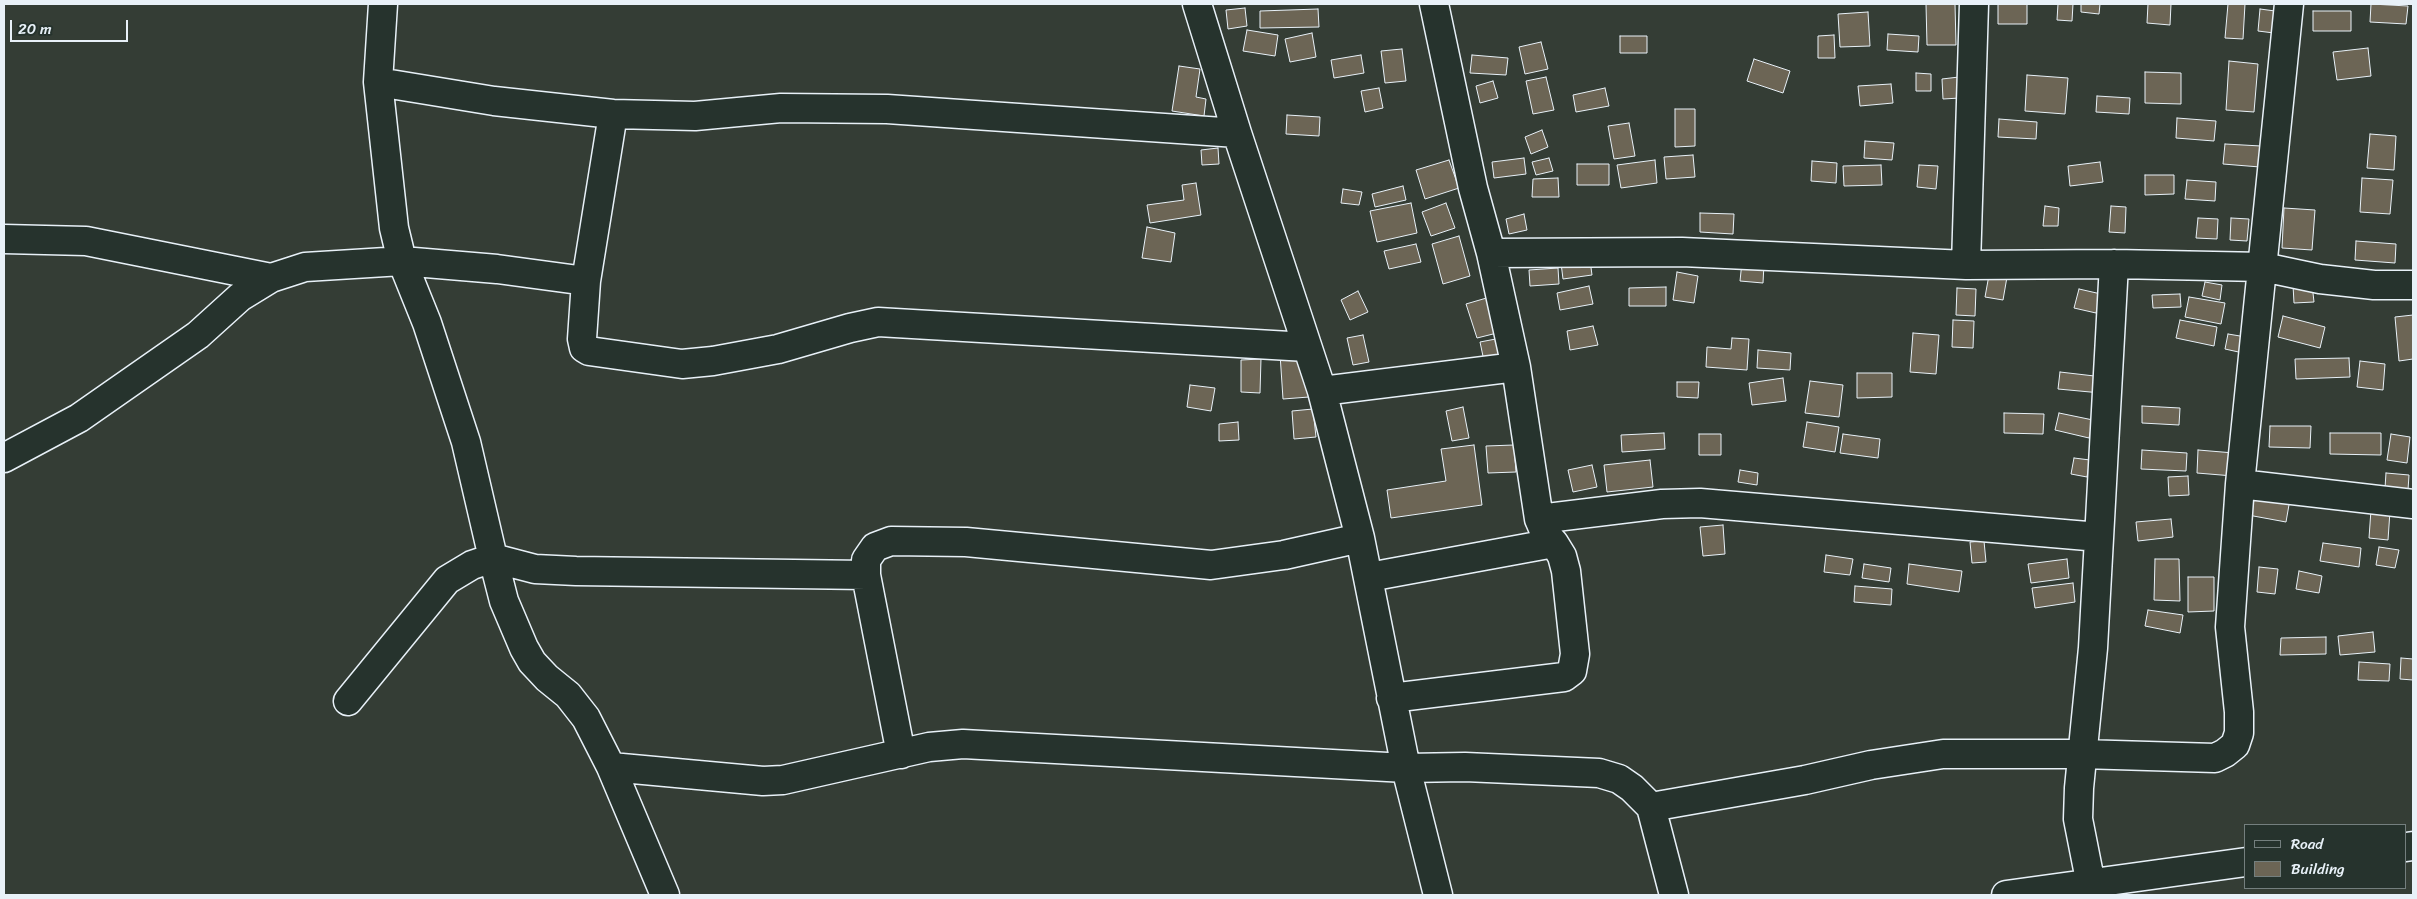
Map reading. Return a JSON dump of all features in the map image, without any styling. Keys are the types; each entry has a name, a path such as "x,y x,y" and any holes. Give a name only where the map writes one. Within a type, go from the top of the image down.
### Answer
{"street":[{"path":"383,4 378,82 394,228 402,262 427,323 466,442 504,601 532,662 579,706 611,767 666,895"},
{"path":"1197,4 1237,133 1322,391 1369,576 1406,768 1438,895"},
{"path":"1391,698 1564,677 1572,671 1575,654 1566,570 1562,556 1545,533 1539,519 1516,368 1491,252 1473,188 1434,4"},
{"path":"1966,265 1974,4"},
{"path":"1651,807 1871,765 1943,754 2081,754 2214,758 2226,754 2235,745 2239,733 2239,712 2230,627 2240,484 2264,267 2289,4"},
{"path":"378,82 494,101 613,114 695,116 781,108 887,109 1237,133"},
{"path":"613,114 586,281 582,339 584,348 593,352 682,364 713,361 778,349 878,322 1307,347"},
{"path":"4,239 86,241 271,278"},
{"path":"1491,252 1682,252 1966,265 2114,264 2264,267 2347,282 2374,285 2413,285"},
{"path":"4,458 79,418 198,335 240,296 271,278 305,267 402,262 498,269 586,281"},
{"path":"2092,889 2078,818 2081,754 2092,648 2114,264"},
{"path":"1322,391 1516,368"},
{"path":"2240,484 2413,504"},
{"path":"1539,519 1662,504 1700,503 2099,537"},
{"path":"900,754 866,576 866,560 875,547 890,541 966,542 1211,565 1284,555 1360,538"},
{"path":"1369,576 1554,543"},
{"path":"348,701 447,580 472,565 493,558 536,569 576,571 866,576"},
{"path":"611,767 763,781 783,780 929,747 963,744 1406,768 1465,767 1599,773 1619,779 1632,788 1651,807 1674,895"},
{"path":"2006,895 2092,889 2244,862"}],"building":[{"path":"1926,4 1955,4 1956,45 1927,45"},
{"path":"1998,4 2027,4 2027,24 1998,24"},
{"path":"2058,4 2073,4 2072,21 2057,20"},
{"path":"2081,4 2100,4 2099,14 2081,12"},
{"path":"2148,4 2171,4 2170,25 2147,23"},
{"path":"2228,4 2245,4 2243,39 2225,38"},
{"path":"2371,4 2408,6 2406,24 2370,22"},
{"path":"1245,8 1247,26 1228,29 1226,10"},
{"path":"1318,9 1319,27 1260,28 1260,11"},
{"path":"2260,9 2275,11 2274,33 2258,31"},
{"path":"2313,11 2351,11 2351,31 2313,31"},
{"path":"1868,12 1870,46 1840,47 1838,14"},
{"path":"1247,30 1278,35 1275,56 1243,51"},
{"path":"1312,33 1316,57 1290,62 1285,39"},
{"path":"1888,34 1919,36 1918,52 1887,50"},
{"path":"1834,35 1835,58 1818,58 1818,36"},
{"path":"1620,36 1647,36 1647,53 1620,53"},
{"path":"1541,42 1548,69 1525,74 1519,47"},
{"path":"2368,48 2371,76 2337,80 2333,52"},
{"path":"1402,49 1406,81 1385,83 1381,51"},
{"path":"1361,55 1364,73 1334,78 1331,60"},
{"path":"1472,55 1508,58 1506,75 1470,73"},
{"path":"1754,59 1790,71 1783,93 1747,81"},
{"path":"2229,61 2258,64 2254,112 2226,110"},
{"path":"1179,66 1200,69 1196,97 1206,99 1204,116 1172,111"},
{"path":"2145,72 2181,73 2181,104 2145,103"},
{"path":"1916,73 1931,74 1931,91 1916,91"},
{"path":"2027,75 2068,78 2065,114 2025,111"},
{"path":"1546,77 1554,110 1533,114 1526,81"},
{"path":"1959,77 1960,98 1943,99 1942,79"},
{"path":"1493,81 1498,98 1480,103 1476,86"},
{"path":"1891,84 1893,103 1860,106 1858,86"},
{"path":"1379,88 1383,108 1365,112 1361,91"},
{"path":"1605,88 1609,106 1576,112 1573,95"},
{"path":"2097,96 2130,98 2129,114 2096,112"},
{"path":"1675,109 1695,109 1695,146 1675,147"},
{"path":"1287,115 1320,117 1319,136 1286,134"},
{"path":"2177,118 2216,121 2214,141 2176,138"},
{"path":"1999,119 2037,122 2036,139 1998,137"},
{"path":"1629,123 1635,156 1614,159 1608,126"},
{"path":"1542,130 1548,147 1531,154 1525,137"},
{"path":"2370,134 2396,136 2394,170 2367,168"},
{"path":"1865,141 1894,143 1892,160 1864,158"},
{"path":"2225,144 2261,146 2260,167 2223,164"},
{"path":"1218,148 1219,164 1202,165 1201,150"},
{"path":"1693,155 1695,177 1666,179 1664,157"},
{"path":"1524,158 1526,174 1494,178 1492,162"},
{"path":"1549,158 1553,171 1536,175 1532,162"},
{"path":"1449,160 1459,188 1425,199 1416,170"},
{"path":"1655,160 1657,183 1621,188 1617,165"},
{"path":"1812,161 1837,163 1836,183 1811,181"},
{"path":"2100,162 2103,182 2070,186 2068,166"},
{"path":"1577,164 1609,164 1609,185 1577,185"},
{"path":"1881,165 1882,185 1844,186 1843,166"},
{"path":"1919,165 1938,166 1936,189 1917,187"},
{"path":"2145,175 2174,175 2174,194 2145,195"},
{"path":"1558,178 1559,197 1532,197 1533,179"},
{"path":"2362,178 2393,180 2390,214 2360,212"},
{"path":"2187,180 2216,182 2215,201 2185,199"},
{"path":"1196,183 1201,215 1150,223 1147,205 1184,200 1182,185"},
{"path":"1403,186 1406,200 1375,207 1372,194"},
{"path":"1343,189 1362,192 1359,205 1341,203"},
{"path":"1411,203 1417,233 1377,242 1370,211"},
{"path":"1446,203 1455,228 1431,236 1422,212"},
{"path":"2045,206 2059,208 2058,226 2043,226"},
{"path":"2111,206 2126,207 2125,233 2109,232"},
{"path":"2284,208 2315,210 2312,250 2282,248"},
{"path":"1700,213 1734,214 1733,234 1700,232"},
{"path":"1524,214 1527,230 1509,234 1506,219"},
{"path":"2198,218 2218,219 2217,239 2196,238"},
{"path":"2231,218 2249,219 2247,241 2230,240"},
{"path":"1147,227 1175,233 1171,262 1142,258"},
{"path":"1459,236 1470,276 1443,284 1432,244"},
{"path":"2356,241 2396,244 2395,263 2355,260"},
{"path":"1416,244 1421,262 1389,269 1384,251"},
{"path":"1590,260 1592,275 1563,279 1561,263"},
{"path":"1742,262 1764,264 1763,283 1740,281"},
{"path":"1558,268 1559,284 1530,286 1529,270"},
{"path":"1677,272 1698,276 1694,303 1673,300"},
{"path":"1989,275 2007,277 2003,300 1985,297"},
{"path":"2205,282 2222,285 2220,300 2202,296"},
{"path":"2312,284 2314,302 2294,303 2293,285"},
{"path":"1589,286 1593,304 1560,310 1557,293"},
{"path":"1666,287 1666,306 1629,306 1629,288"},
{"path":"1957,288 1976,289 1975,316 1956,315"},
{"path":"2079,289 2101,294 2096,313 2074,308"},
{"path":"1358,291 1368,312 1350,320 1341,300"},
{"path":"2180,294 2181,307 2153,308 2152,295"},
{"path":"1490,297 1501,332 1477,338 1466,304"},
{"path":"2189,297 2225,303 2221,324 2185,317"},
{"path":"2413,315 2413,359 2399,361 2395,317"},
{"path":"2283,316 2325,327 2320,348 2278,337"},
{"path":"1953,320 1974,321 1973,348 1952,347"},
{"path":"2180,320 2217,327 2214,346 2176,338"},
{"path":"1593,326 1598,345 1570,350 1567,331"},
{"path":"1913,333 1939,335 1936,374 1910,372"},
{"path":"2228,334 2246,337 2243,353 2225,349"},
{"path":"1363,335 1369,362 1353,365 1347,338"},
{"path":"1501,338 1504,357 1484,361 1480,342"},
{"path":"1732,338 1749,339 1747,370 1706,367 1707,347 1731,349"},
{"path":"1758,350 1791,353 1790,370 1757,368"},
{"path":"1304,353 1309,397 1283,399 1280,354"},
{"path":"2349,358 2350,377 2296,379 2295,359"},
{"path":"1261,359 1260,393 1241,392 1241,360"},
{"path":"2360,361 2385,364 2383,390 2357,387"},
{"path":"2060,372 2103,377 2101,393 2058,389"},
{"path":"1857,373 1892,373 1892,397 1857,398"},
{"path":"1783,378 1786,401 1752,405 1749,383"},
{"path":"1810,381 1843,385 1839,417 1805,413"},
{"path":"1677,382 1699,382 1698,398 1677,397"},
{"path":"1190,385 1215,388 1211,411 1187,407"},
{"path":"2142,406 2180,408 2179,425 2142,423"},
{"path":"1463,407 1469,438 1452,441 1446,411"},
{"path":"1313,409 1316,437 1294,439 1292,411"},
{"path":"2004,413 2044,414 2043,434 2004,433"},
{"path":"2059,413 2093,420 2089,438 2055,430"},
{"path":"1238,422 1239,440 1219,441 1219,424"},
{"path":"1807,422 1839,427 1835,452 1803,447"},
{"path":"2270,426 2311,426 2310,448 2269,447"},
{"path":"1664,433 1665,449 1622,452 1621,435"},
{"path":"2330,433 2381,433 2381,455 2330,454"},
{"path":"1699,434 1721,434 1721,455 1699,455"},
{"path":"1843,434 1880,439 1878,458 1840,453"},
{"path":"2391,434 2410,437 2407,463 2387,460"},
{"path":"1474,445 1482,505 1391,518 1387,490 1446,481 1441,449"},
{"path":"1514,445 1516,472 1488,473 1486,446"},
{"path":"2142,450 2187,453 2186,471 2141,469"},
{"path":"2198,450 2234,453 2233,476 2197,473"},
{"path":"2074,458 2090,460 2087,477 2071,474"},
{"path":"1650,460 1653,487 1607,492 1604,465"},
{"path":"1592,465 1597,487 1573,492 1568,470"},
{"path":"1740,470 1758,473 1757,485 1738,482"},
{"path":"2386,473 2409,475 2408,490 2385,488"},
{"path":"2188,476 2189,495 2169,496 2168,477"},
{"path":"2251,493 2290,499 2286,522 2248,515"},
{"path":"2371,510 2390,511 2388,540 2369,538"},
{"path":"2171,519 2173,537 2138,541 2136,522"},
{"path":"1723,525 1725,554 1703,556 1700,527"},
{"path":"1984,541 1986,562 1972,563 1970,542"},
{"path":"2323,543 2361,548 2359,567 2320,561"},
{"path":"2379,547 2399,550 2395,568 2376,565"},
{"path":"1826,555 1853,559 1850,575 1824,572"},
{"path":"2067,559 2069,578 2031,583 2028,564"},
{"path":"2155,559 2179,559 2180,601 2154,600"},
{"path":"1864,564 1891,568 1889,582 1862,578"},
{"path":"1909,564 1962,571 1959,592 1907,584"},
{"path":"2259,567 2278,569 2275,594 2257,592"},
{"path":"2299,571 2322,576 2319,593 2296,589"},
{"path":"2188,577 2214,577 2214,611 2188,612"},
{"path":"2073,583 2075,602 2035,608 2032,588"},
{"path":"1855,586 1892,589 1891,605 1854,602"},
{"path":"2148,610 2183,615 2180,633 2145,626"},
{"path":"2373,632 2375,652 2340,655 2338,636"},
{"path":"2326,637 2326,654 2280,655 2281,638"},
{"path":"2401,658 2413,659 2413,680 2400,679"},
{"path":"2359,662 2390,664 2389,681 2358,680"}]}
